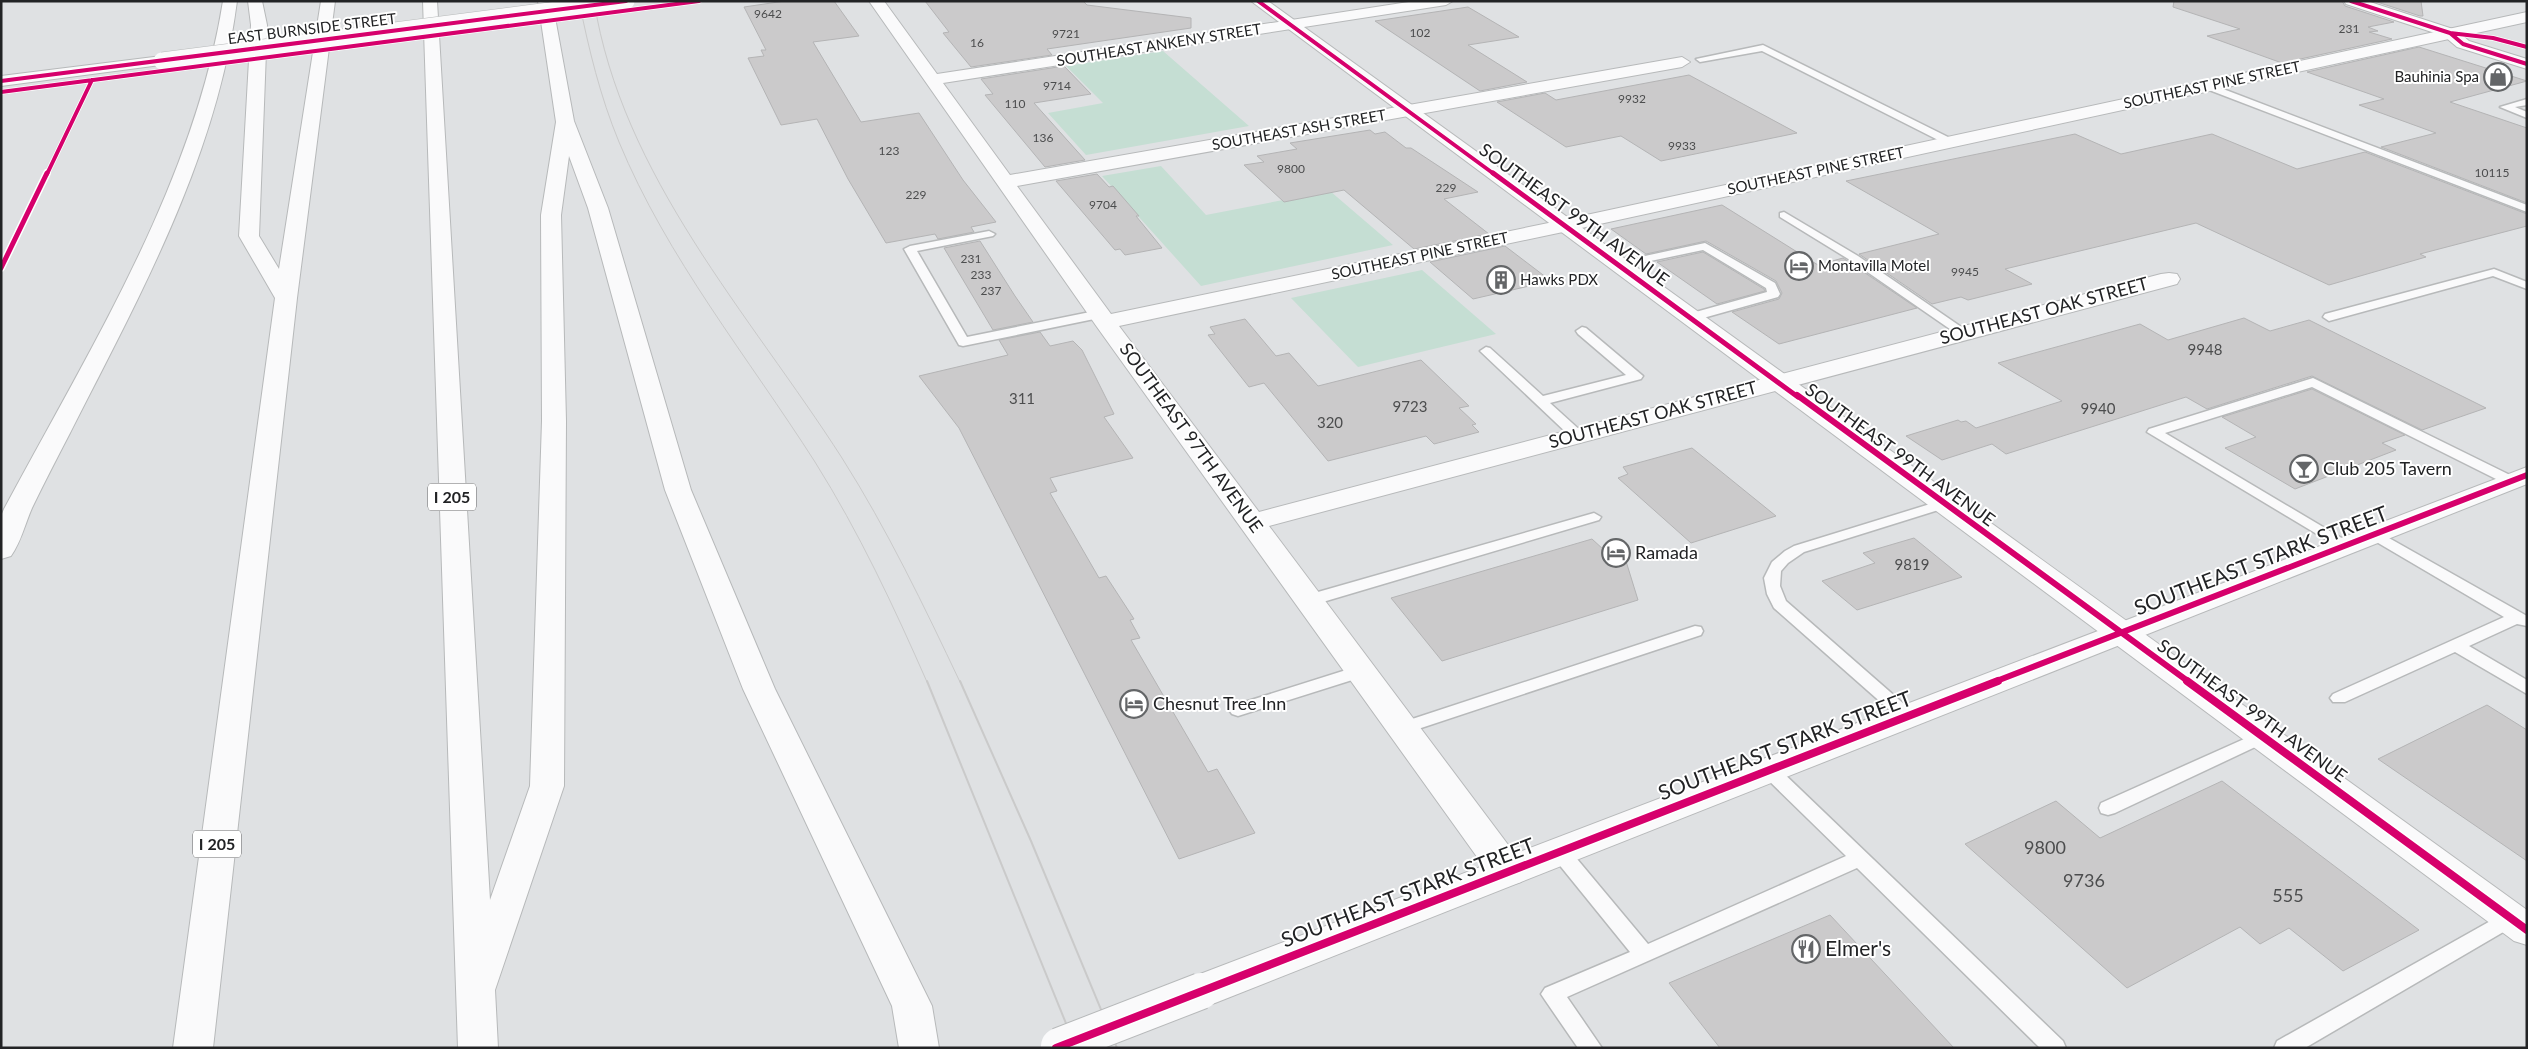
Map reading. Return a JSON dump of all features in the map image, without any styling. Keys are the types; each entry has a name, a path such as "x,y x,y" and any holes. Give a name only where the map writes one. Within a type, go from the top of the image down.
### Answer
{"main road":[{"path":"1,550 18,509 124,305 175,196 197,138 224,42 230,1"},
{"path":"254,1 259,25 248,236 286,298"},
{"name":"I 205","path":"193,1048 286,298 328,1"},
{"name":"I 205","path":"430,1 478,1048"},
{"path":"545,1 565,121 598,208 678,490 759,690 912,1006 919,1048"},
{"name":"EAST BURNSIDE STREET","path":"1,81 626,1"},
{"name":"SOUTHEAST 97TH AVENUE","path":"876,1 1103,318 1508,872"},
{"name":"SOUTHEAST 99TH AVENUE","path":"1258,1 1562,226 2518,924"},
{"name":"SOUTHEAST ANKENY STREET","path":"932,80 1446,1"},
{"path":"2351,1 2450,33 2494,38 2527,47"},
{"name":"SOUTHEAST PINE STREET","path":"1103,318 1562,226 2527,17"},
{"path":"2450,33 2462,44 2527,64"},
{"name":"SOUTHEAST ASH STREET","path":"1005,182 1682,62"},
{"path":"476,993 547,786 554,421 550,215 565,121"},
{"name":"SOUTHEAST OAK STREET","path":"1253,522 2169,279"},
{"name":"SOUTHEAST STARK STREET","path":"1058,1047 2519,478"}],"lane":[{"path":"1700,59 1763,48 1950,142"},
{"path":"2207,86 2527,209"},
{"path":"2527,102 2505,107 2527,115"},
{"path":"1784,215 1854,258 1964,333"},
{"path":"989,234 910,249 963,342 1103,318"},
{"path":"1617,266 1705,246 1771,286 1774,294 1689,318"},
{"path":"2330,317 2494,272 2527,286"},
{"path":"1541,401 1636,376 1582,331"},
{"path":"1486,351 1578,435"},
{"path":"2345,546 2154,432 2313,382 2519,478"},
{"path":"1907,716 1780,604 1772,585 1772,571 1782,558 1798,549 1943,504"},
{"path":"1310,600 1594,517"},
{"path":"2373,534 2522,620"},
{"path":"2339,698 2456,645 2522,620"},
{"path":"1403,728 1696,631"},
{"path":"2456,645 2527,688"},
{"path":"1238,710 1362,671"},
{"path":"2108,808 2262,737"},
{"path":"1769,770 2055,1048"},
{"path":"1560,852 1644,955"},
{"path":"1591,1048 1552,994 1861,858"},
{"path":"2285,1048 2518,924"}],"green space":[{"path":"1163,51 1249,126 1086,155 1048,113 1103,103 1066,66"},
{"path":"1161,166 1206,215 1330,191 1393,245 1201,286 1102,176"},
{"path":"1422,270 1496,334 1358,367 1291,298"}],"building":[{"path":"785,1 834,1 859,36 813,42 861,122 919,113 963,180 996,222 971,227 974,232 938,239 935,234 886,243 848,179 817,119 781,125 748,58 764,56 761,50 766,50 744,7"},
{"path":"925,1 1083,1 1087,5 1191,18 1191,28 1047,49 1052,55 971,67 943,33 949,32"},
{"path":"2174,1 2342,1 2345,6 2394,22 2368,27 2378,31 2369,32 2392,39 2282,63 2207,36 2240,29 2173,7"},
{"path":"2374,1 2421,1 2423,16 2420,16"},
{"path":"1468,7 1519,37 1468,45 1527,82 1480,91 1375,21"},
{"path":"2419,47 2527,81 2450,102 2527,128 2527,203 2381,147 2436,133 2359,105 2384,99 2307,72"},
{"path":"1064,66 1091,94 1034,103 1085,160 1045,167 985,95 993,94 981,79"},
{"path":"1689,75 1797,133 1661,161 1621,136 1566,147 1497,102 1545,93 1556,100"},
{"path":"1370,130 1375,134 1385,132 1406,148 1411,148 1478,192 1444,199 1489,234 1414,249 1344,190 1284,202 1244,165 1264,162 1257,156 1297,149 1290,143"},
{"path":"2075,134 2121,154 2212,134 2297,169 2365,152 2527,214 2527,226 2420,254 2426,257 2329,285 2196,223 2005,269 2032,284 1968,300 1961,297 1932,304 1859,254 1939,234 1846,181"},
{"path":"1097,174 1109,187 1113,186 1139,216 1136,216 1162,248 1125,255 1120,249 1115,250 1056,181"},
{"path":"1722,205 1818,265 1843,258 1917,308 1779,344 1732,312 1779,299 1782,293 1776,281 1706,241 1646,254 1611,229"},
{"path":"980,241 1033,322 993,330 944,248"},
{"path":"1505,246 1551,281 1473,299 1430,262"},
{"path":"1703,252 1765,291 1717,304 1657,262"},
{"path":"2244,318 2270,331 2309,320 2486,408 2422,430 2312,376 2207,409 2186,397 2006,454 1992,444 1942,460 1906,436 1958,420 1961,422 1966,421 1976,428 2062,401 1998,363 2140,324 2168,340"},
{"path":"1245,319 1276,356 1289,353 1318,386 1421,360 1469,406 1459,408 1476,424 1472,425 1479,432 1434,444 1426,436 1328,461 1264,383 1249,387 1208,335 1215,334 1210,327"},
{"name":"Chesnut Tree Inn","path":"1040,332 1050,346 1073,341 1082,350 1114,414 1104,417 1133,458 1050,478 1057,491 1050,493 1099,578 1106,576 1134,619 1130,620 1140,638 1131,640 1208,772 1217,769 1255,833 1179,859 959,428 919,376 1008,355 999,340"},
{"name":"Club 205 Tavern","path":"2312,389 2405,435 2382,443 2396,450 2295,489 2225,448 2256,437 2222,417"},
{"path":"1692,448 1776,516 1691,543 1618,478 1628,474 1623,467"},
{"path":"1914,538 1962,577 1857,610 1822,581 1875,563 1863,553"},
{"name":"Ramada","path":"1592,539 1604,550 1621,545 1638,600 1442,661 1391,598"},
{"path":"2487,705 2527,730 2527,861 2378,759"},
{"path":"2222,781 2419,930 2343,971 2289,928 2260,944 2240,927 2127,988 1965,844 2056,801 2100,838"},
{"name":"Elmer's","path":"1830,915 1954,1048 1720,1048 1669,983"}],"tram line":[{"path":"579,1 591,55 606,107 638,185 684,267 831,488 875,570 927,682"},
{"path":"594,1 609,65 631,126 660,185 730,296 806,404 859,485 904,568 960,682"},
{"path":"927,681 1076,1048"},
{"path":"960,681 1031,841 1117,1048"}],"cycle path":[{"path":"1,81 626,1"},
{"path":"1,92 699,1"},
{"path":"1258,1 2527,930"},
{"path":"2351,1 2450,33 2463,44 2527,64"},
{"path":"2450,33 2493,38 2527,47"},
{"path":"1,268 92,80"},
{"path":"1056,1048 2527,475"}],"place":[{"name":"Bauhinia Spa","path":"2498,77"},
{"name":"Montavilla Motel","path":"1799,266"},
{"name":"Hawks PDX","path":"1501,280"},
{"name":"Club 205 Tavern","path":"2304,469"},
{"name":"Ramada","path":"1616,553"},
{"name":"Chesnut Tree Inn","path":"1134,704"},
{"name":"Elmer's","path":"1806,949"}]}
